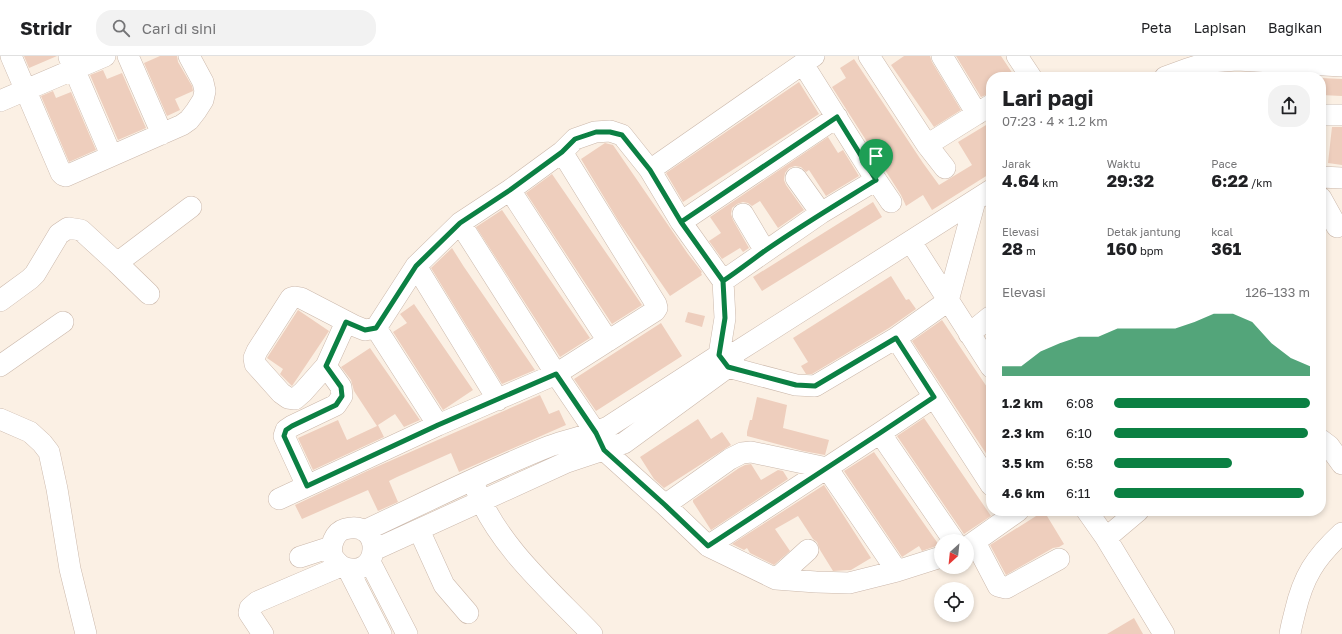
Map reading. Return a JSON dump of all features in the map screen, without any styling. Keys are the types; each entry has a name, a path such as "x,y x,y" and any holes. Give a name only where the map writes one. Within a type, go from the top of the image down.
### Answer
{"street":[{"path":"11,56 61,173 66,176 111,155 162,134 189,120 203,100 205,91 203,82 189,56"},
{"path":"0,101 26,90 72,63 105,56"},
{"path":"128,56 162,134"},
{"path":"869,56 927,145 944,168"},
{"path":"927,145 984,109 942,56"},
{"path":"1017,56 1027,72"},
{"path":"650,170 808,60 837,117 891,202"},
{"path":"1179,72 1210,62 1237,60 1342,66"},
{"path":"72,63 111,155"},
{"path":"1326,115 1342,115"},
{"path":"681,222 837,117"},
{"path":"346,322 326,366 295,399 288,398 281,393 255,364 254,358 257,351 291,298 301,298 346,322 365,330 376,328 416,266 460,223 510,190 562,152 575,139 596,132 610,132 622,135 650,170 681,222 723,281 728,358"},
{"path":"280,499 438,425 556,374 655,311 657,308 656,304 562,152"},
{"path":"796,178 821,213"},
{"path":"1326,178 1342,178"},
{"path":"723,281 821,213 876,180"},
{"path":"510,190 608,341"},
{"path":"364,530 473,479 552,446 600,441 624,443 728,358 983,196"},
{"path":"728,358 796,385 815,386 896,338 948,301 983,196"},
{"path":"117,264 191,207"},
{"path":"1326,210 1333,228"},
{"path":"743,214 765,251"},
{"path":"460,223 600,441 708,546 776,579 849,583 897,571 934,559"},
{"path":"0,301 35,274 59,234 68,228 81,230 148,294"},
{"path":"911,242 986,360"},
{"path":"416,266 498,400"},
{"path":"969,334 986,320"},
{"path":"0,366 63,322"},
{"path":"376,328 438,425"},
{"path":"896,338 986,477"},
{"path":"307,486 284,436 286,430 292,426 336,405 342,396 341,387 326,366"},
{"path":"708,546 934,397"},
{"path":"0,419 30,432 42,443 48,452 57,489 70,569 86,634"},
{"path":"880,433 949,534"},
{"path":"263,634 249,613 250,608 257,602 344,568 360,569 372,556 419,530 567,462 600,441"},
{"path":"1326,444 1342,464"},
{"path":"665,505 730,459 742,453 751,452 827,468 897,571"},
{"path":"473,479 481,501 516,554 592,634"},
{"path":"974,542 1007,516"},
{"path":"1091,516 1106,538 1164,634"},
{"path":"1106,538 1132,516"},
{"path":"381,634 344,568 334,558 331,547 335,537 343,530 354,527 364,530 372,539 372,556 407,634"},
{"path":"419,530 444,585 468,613"},
{"path":"1290,634 1299,597 1308,573 1326,547 1342,533"},
{"path":"300,557 331,547"},
{"path":"974,549 998,586 1006,588 1059,558"},
{"path":"776,579 808,550"}],"building":[{"path":"24,56 57,56 29,68"},
{"path":"160,56 177,56 178,62 192,86 193,91 175,99 180,110 167,116 144,63"},
{"path":"904,56 930,56 932,62 961,110 934,127 891,65"},
{"path":"956,56 1001,56 1012,72 986,72 986,95 981,97"},
{"path":"854,59 939,185 972,165 958,142 986,125 986,176 932,210 923,195 906,206 901,195 832,87 846,78 840,68"},
{"path":"103,70 107,79 122,73 146,128 118,140 90,75"},
{"path":"1326,78 1342,79 1342,96 1326,95"},
{"path":"799,82 819,114 683,202 666,173"},
{"path":"53,91 56,98 71,92 96,150 69,162 41,96"},
{"path":"1332,127 1342,127 1342,165 1328,163"},
{"path":"828,137 838,153 843,150 859,176 826,196 809,170 806,172 801,167 795,166 789,168 785,173 784,180 804,210 778,228 760,201 752,206 743,202 737,204 732,208 731,214 749,248 743,252 740,248 722,259 709,241 721,233 710,217"},
{"path":"605,143 613,145 702,272 702,275 670,296 619,222 581,159"},
{"path":"552,174 642,305 612,324 526,193"},
{"path":"873,202 882,217 762,291 753,277"},
{"path":"502,210 590,338 560,357 476,227"},
{"path":"452,248 535,370 502,384 431,268"},
{"path":"891,276 906,300 909,299 916,309 889,328 812,374 806,374 801,366 808,362 793,338"},
{"path":"414,304 473,390 443,410 393,332 407,323 400,314"},
{"path":"298,310 329,331 292,386 280,374 283,369 267,358"},
{"path":"688,312 705,316 702,327 685,322"},
{"path":"942,320 986,386 986,453 912,341"},
{"path":"661,323 682,356 596,411 574,379"},
{"path":"370,348 420,420 404,427 395,414 378,425 384,437 313,470 298,438 338,420 347,440 377,426 354,391 351,380 341,367"},
{"path":"540,395 549,414 559,410 566,425 459,472 451,453 397,477 389,481 398,502 378,511 368,490 302,519 295,505 367,471"},
{"path":"757,397 787,405 783,428 829,440 825,455 803,451 747,436"},
{"path":"924,418 986,509 986,516 991,516 964,534 897,436"},
{"path":"698,419 711,439 722,432 731,445 664,488 654,479 640,457"},
{"path":"874,452 934,538 934,547 922,551 919,546 902,557 844,471"},
{"path":"751,464 761,480 778,470 783,471 788,479 711,530 693,500 739,468"},
{"path":"824,485 871,558 851,570 833,571 820,550 817,542 813,539 798,516 775,529 790,551 774,565 750,553 747,548 744,550 732,544"},
{"path":"1036,516 1047,516 1064,544 1053,548 1006,575 990,545"},
{"path":"1134,618 1143,634 1107,634"}],"route":[{"path":"876,180 821,213 723,281 681,222 650,170 622,135 610,132 596,132 575,139 562,152 510,190 460,223 416,266 376,328 365,330 346,322 326,366 341,387 342,396 336,405 292,426 286,430 284,436 307,486 438,425 556,374 596,433 604,450 708,546 934,397 896,338 815,386 796,385 728,367 719,355 725,318 723,281 714,267 681,222 837,117 876,180"}]}
